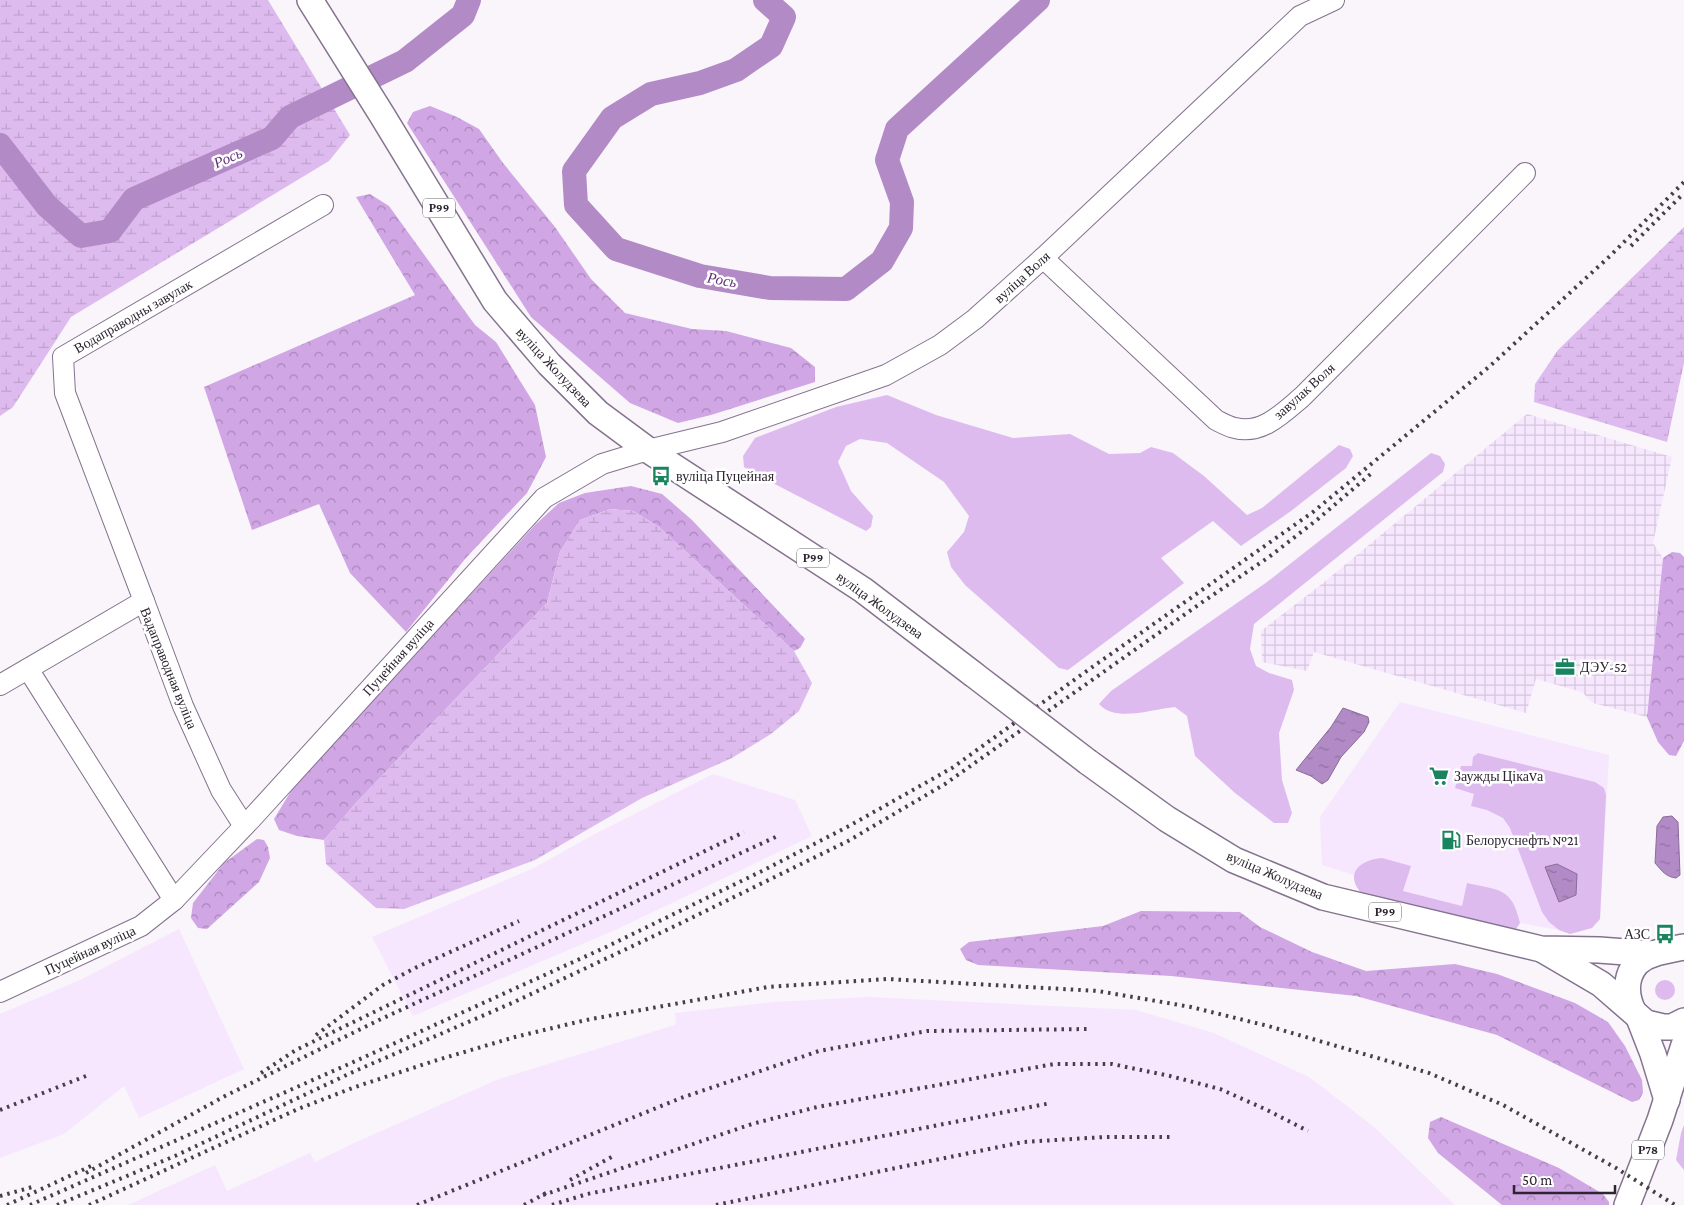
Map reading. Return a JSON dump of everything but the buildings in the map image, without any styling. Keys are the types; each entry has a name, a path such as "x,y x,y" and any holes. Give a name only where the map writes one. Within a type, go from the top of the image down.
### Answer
{"main road":[{"name":"вуліца Жолудзева","path":"311,3 495,301 549,364 598,413 648,450 863,590 1088,762 1167,819 1234,860 1323,897 1541,949"},
{"name":"Р99","path":"1541,949 1670,953"},
{"name":"Р99","path":"1541,949 1601,984 1636,1014"},
{"path":"1667,1100 1653,1054 1636,1014 1628,1002 1626,992 1629,978 1636,965 1670,953"},
{"path":"1636,1014 1646,1023 1663,1028 1672,1027 1684,1022"},
{"name":"Р78","path":"1626,1205 1667,1100 1684,1045"}],"street":[{"name":"вуліца Воля","path":"648,450 722,432 886,375 940,345 975,319 1043,258 1300,16 1334,0"},
{"name":"завулак Воля","path":"1043,258 1216,420 1235,428 1253,430 1276,419 1302,397 1525,173"},
{"name":"Водаправодны завулак","path":"144,601 65,393 63,357 324,205"},
{"name":"Пуцейная вуліца","path":"0,992 141,926 174,900 544,498 602,464 648,450"},
{"name":"Вадаправодная вуліца","path":"0,685 144,601 190,723 221,790 244,826"},
{"path":"28,670 174,900"}],"shaded area":[{"name":"ДЭУ-52","path":"1527,414 1672,457 1653,543 1663,558 1647,717 1593,703 1582,692 1536,679 1526,713 1314,652 1307,671 1262,662 1261,631 1323,583"},
{"path":"1400,702 1609,755 1600,919 1592,928 1570,934 1559,930 1520,923 1403,891 1322,865 1320,817"},
{"path":"713,774 795,800 812,836 613,931 413,1016 372,937 534,868 593,835"},
{"path":"179,929 244,1069 139,1118 124,1086 64,1134 0,1158 0,1014 80,980"},
{"path":"869,997 1136,1010 1214,1033 1309,1077 1373,1126 1455,1205 128,1205 215,1165 227,1191 310,1153 315,1162 499,1079 675,1025 675,1013 773,1002"}],"green space":[{"path":"0,0 268,0 350,135 329,161 71,317 13,407 0,416"},
{"path":"430,106 457,117 479,129 503,163 555,227 591,279 625,313 692,329 726,331 791,348 815,367 815,382 711,415 678,423 630,403 531,317 407,123 413,112"},
{"path":"370,194 389,206 475,325 496,342 535,405 546,457 527,493 465,559 406,632 350,573 319,504 252,530 204,387 415,295 356,197"},
{"path":"1684,227 1684,363 1667,442 1534,402 1535,384 1558,350"},
{"path":"887,395 936,415 1013,438 1070,434 1109,454 1140,453 1151,447 1173,453 1204,476 1247,515 1262,508 1339,445 1350,449 1353,456 1346,468 1291,511 1241,546 1213,521 1161,558 1184,583 1068,670 1059,668 965,585 951,567 947,552 964,532 969,516 944,482 887,443 860,439 846,446 838,462 851,491 873,516 871,527 866,531 744,467 743,456 755,438 836,407"},
{"path":"1431,453 1440,456 1445,464 1443,472 1254,624 1250,649 1256,666 1269,673 1292,680 1294,690 1279,733 1282,780 1292,813 1288,823 1274,823 1235,793 1195,756 1187,716 1175,707 1124,714 1106,710 1099,704 1111,691 1267,582"},
{"path":"631,486 662,494 692,520 805,639 800,648 794,651 659,527 633,511 611,509 580,520 560,552 547,603 356,803 324,840 297,836 279,830 274,819 294,786 535,525 559,503 585,493"},
{"path":"611,509 633,511 659,527 794,651 812,683 799,711 771,734 732,758 642,798 535,860 404,909 376,908 326,864 324,840 356,803 547,603 560,552 580,520"},
{"path":"1672,552 1680,553 1684,557 1684,741 1676,756 1669,755 1658,742 1647,717 1663,558"},
{"path":"1478,753 1595,782 1604,788 1606,795 1600,919 1592,928 1570,934 1559,930 1549,922 1542,912 1510,828 1503,818 1487,810 1471,806 1474,794 1455,788 1461,766 1472,766 1473,757"},
{"path":"257,839 264,840 268,847 270,858 259,882 207,929 198,928 191,918 193,903 224,863"},
{"path":"1382,858 1411,866 1403,891 1462,906 1467,883 1495,889 1508,896 1517,911 1520,923 1516,929 1362,894 1354,880 1354,874 1361,865 1374,859"},
{"path":"1141,911 1240,912 1260,927 1312,952 1366,971 1455,964 1497,974 1575,1003 1608,1022 1625,1046 1642,1080 1643,1093 1639,1100 1632,1102 1497,1035 1356,996 1171,976 978,965 966,960 960,949 969,942 1103,926"},
{"path":"1661,980 1669,980 1675,986 1675,994 1669,1000 1661,1000 1655,994 1655,986"},
{"path":"1441,1117 1559,1168 1603,1194 1609,1205 1502,1205 1438,1153 1428,1138 1430,1122"},
{"path":"1684,1125 1684,1170 1676,1160"}],"water":[{"path":"1343,708 1368,717 1369,722 1364,732 1341,757 1328,780 1322,784 1311,776 1296,770 1331,727"},
{"path":"1672,816 1678,822 1680,875 1676,878 1667,875 1655,863 1657,826 1663,817"},
{"path":"1557,864 1577,874 1576,895 1559,902 1545,867"}],"waterway":[{"name":"Рось","path":"0,145 47,206 81,236 110,231 134,199 272,138 290,117 405,61 463,15 469,0"},
{"name":"Рось","path":"765,0 784,17 771,46 736,70 700,83 651,94 612,118 574,171 576,205 616,249 700,276 770,288 846,289 882,261 901,228 902,202 887,160 897,129 1038,0"}],"railway":[{"path":"30,1205 349,1064 604,948 762,871 849,826 952,768 1313,512 1490,366 1610,256 1684,182"},
{"path":"1631,246 1684,193"},
{"path":"57,1205 175,1156 355,1071 512,1003 848,841 945,784 1269,557 1318,519 1373,472"},
{"path":"261,1073 296,1050 744,832"},
{"path":"86,1173 225,1096 379,1020 780,835"},
{"path":"316,1035 383,985 417,967 519,921"},
{"path":"89,1205 298,1109 355,1087 515,1037 586,1020 768,987 887,979 1098,991 1191,1007 1268,1026 1429,1073 1503,1105 1616,1168 1675,1205"},
{"path":"417,1205 681,1098 819,1051 927,1031 1088,1029"},
{"path":"543,1195 752,1124 817,1107 1054,1064 1112,1064 1220,1089 1308,1131"},
{"path":"0,1110 86,1076"},
{"path":"552,1205 587,1194 1051,1103"},
{"path":"716,1205 1023,1142 1105,1137 1173,1137"},
{"path":"570,1180 615,1155"},
{"path":"7,1205 91,1166"},
{"path":"0,1196 36,1186"},
{"path":"524,1205 548,1192"}],"place":[{"name":"вуліца Пуцейная","path":"661,476"},
{"name":"ДЭУ-52","path":"1565,667"},
{"name":"Заужды ЦікаVа","path":"1439,776"},
{"name":"Белоруснефть №21","path":"1451,840"},
{"name":"АЗС","path":"1665,934"}]}
